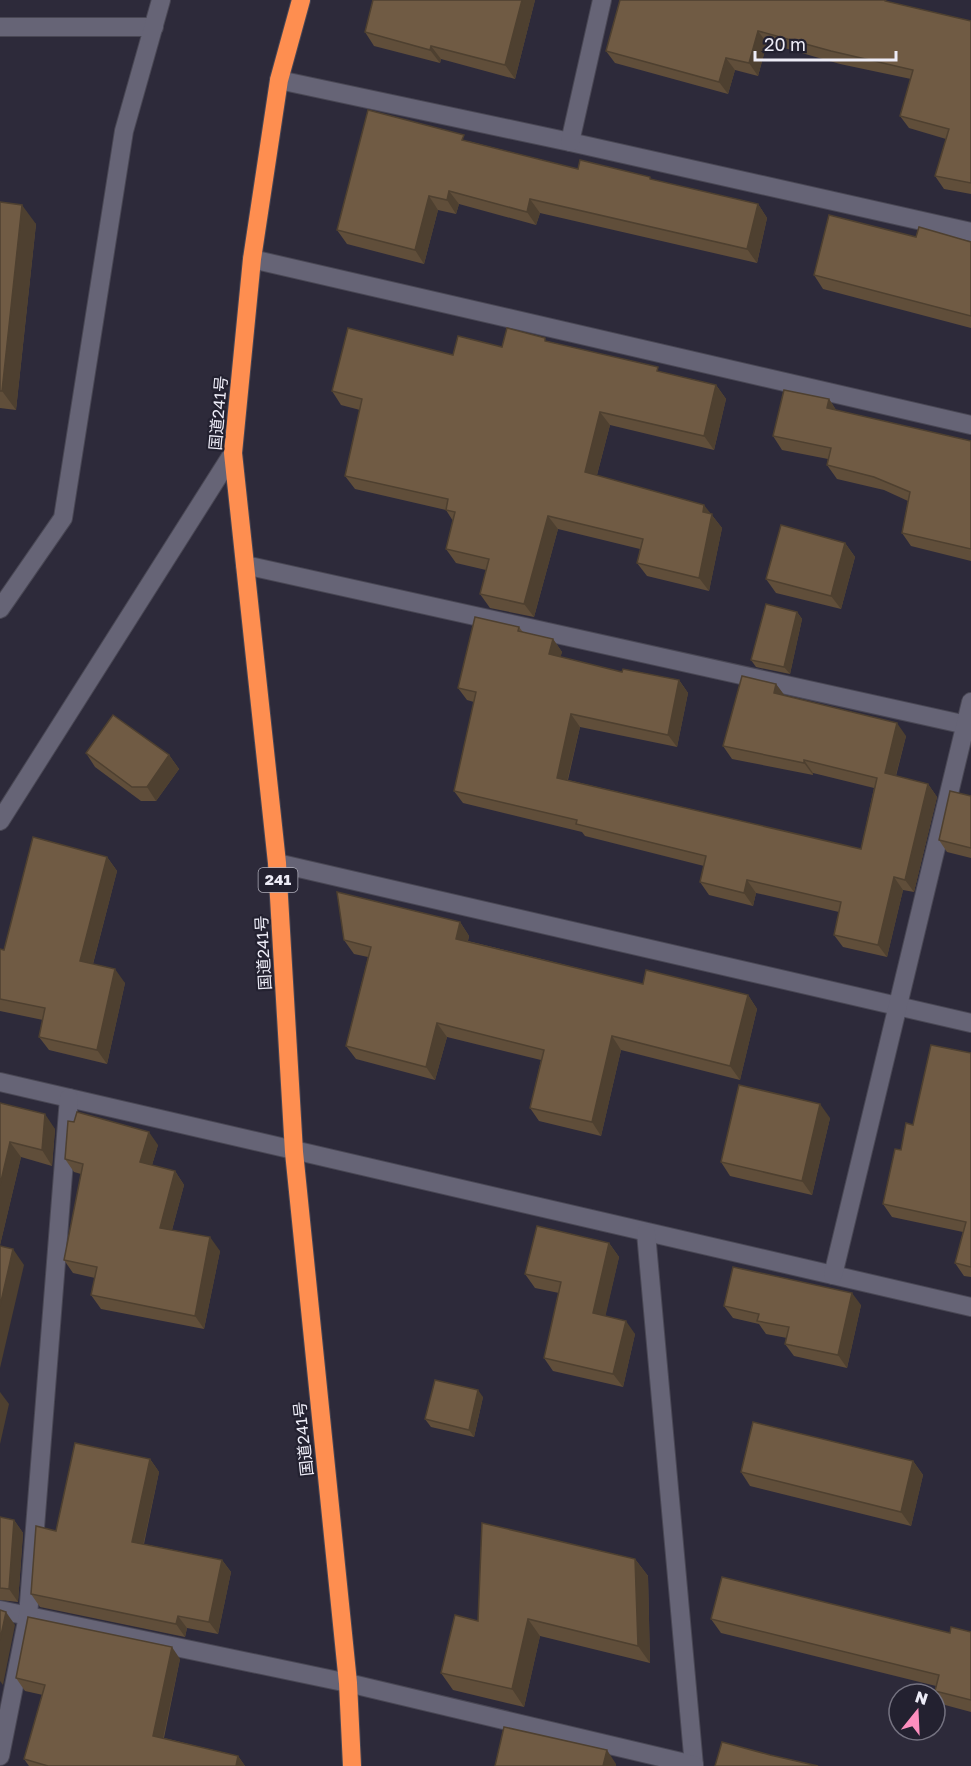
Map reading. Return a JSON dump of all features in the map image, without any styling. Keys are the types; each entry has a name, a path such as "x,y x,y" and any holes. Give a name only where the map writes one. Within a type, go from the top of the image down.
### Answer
{"highway":[{"name":"国道241号","path":"301,0 279,80 252,259 233,453 277,863 294,1152 348,1683 352,1766"}],"street":[{"path":"0,609 63,518 124,131 161,0"},
{"path":"570,142 602,0"},
{"path":"0,27 154,27"},
{"path":"279,80 971,231"},
{"path":"252,259 971,424"},
{"path":"0,821 233,453"},
{"path":"245,566 968,726"},
{"path":"834,1275 968,726 971,702"},
{"path":"277,863 971,1023"},
{"path":"0,1082 294,1152 971,1307"},
{"path":"0,1756 28,1616 69,1098"},
{"path":"0,1610 348,1683 694,1766 646,1233"}],"building":[{"path":"373,0 522,0 505,65 431,46 430,50 365,32"},
{"path":"620,0 885,0 971,21 971,183 935,176 949,129 900,116 913,70 758,31 749,63 726,58 719,82 606,51"},
{"path":"368,110 464,135 462,140 578,169 580,160 758,204 747,249 530,199 527,212 449,191 447,200 429,196 415,250 337,230"},
{"path":"0,202 22,205 2,391 0,391"},
{"path":"829,215 916,237 919,227 971,242 971,316 814,275"},
{"path":"348,328 453,355 458,336 502,347 507,328 545,338 545,341 658,367 657,371 716,385 704,436 600,412 585,472 704,505 703,512 712,514 699,578 637,563 643,539 548,516 524,604 480,594 489,559 446,549 455,512 446,510 448,499 345,476 362,399 332,391"},
{"path":"784,390 829,399 827,408 971,441 971,549 902,533 910,492 874,477 827,465 831,448 773,436"},
{"path":"781,525 845,543 831,596 766,579"},
{"path":"766,604 797,612 784,667 751,660"},
{"path":"475,617 519,627 518,631 553,639 549,654 622,672 623,669 679,680 668,735 571,714 557,778 861,849 877,778 804,760 804,763 723,746 742,676 776,684 774,693 897,723 885,773 928,784 905,880 894,877 878,945 834,935 841,902 747,880 744,893 700,882 706,856 576,824 577,820 454,791 476,692 458,688"},
{"path":"113,715 169,755 147,787 132,787 86,753"},
{"path":"950,791 971,796 971,848 939,840"},
{"path":"33,837 107,857 80,961 115,969 97,1050 39,1037 45,1008 0,999 0,949 4,950"},
{"path":"337,892 460,922 456,939 643,984 646,970 748,995 730,1066 612,1036 592,1122 530,1108 544,1050 437,1023 426,1067 346,1046 371,947 344,940"},
{"path":"931,1045 971,1053 971,1267 955,1263 966,1222 883,1204 895,1149 901,1150 906,1123 913,1125"},
{"path":"739,1085 820,1104 802,1181 721,1162"},
{"path":"0,1103 45,1114 42,1150 10,1142 0,1185"},
{"path":"77,1112 149,1132 140,1162 175,1171 160,1228 210,1237 195,1316 91,1295 97,1267 64,1260 83,1164 65,1159 68,1121 74,1122"},
{"path":"537,1226 609,1243 593,1313 626,1321 613,1374 544,1358 561,1282 525,1274"},
{"path":"0,1246 13,1249 0,1306"},
{"path":"733,1267 852,1293 838,1355 785,1344 789,1327 757,1321 759,1314 724,1306"},
{"path":"435,1380 478,1390 469,1430 425,1419"},
{"path":"753,1422 913,1461 901,1512 741,1472"},
{"path":"75,1443 150,1459 132,1542 222,1560 209,1622 178,1616 176,1624 31,1594 36,1526 56,1531"},
{"path":"0,1517 14,1520 9,1589 0,1588"},
{"path":"482,1523 635,1559 638,1646 528,1619 512,1689 441,1673 455,1615 478,1621"},
{"path":"722,1577 950,1633 951,1627 971,1632 971,1700 947,1694 947,1682 937,1682 939,1675 711,1619"},
{"path":"0,1610 6,1612 0,1640"},
{"path":"28,1617 172,1647 153,1736 238,1756 236,1766 48,1766 24,1759 45,1685 16,1678"},
{"path":"504,1727 607,1750 603,1766 495,1766"},
{"path":"722,1742 770,1755 818,1766 715,1766"}]}
